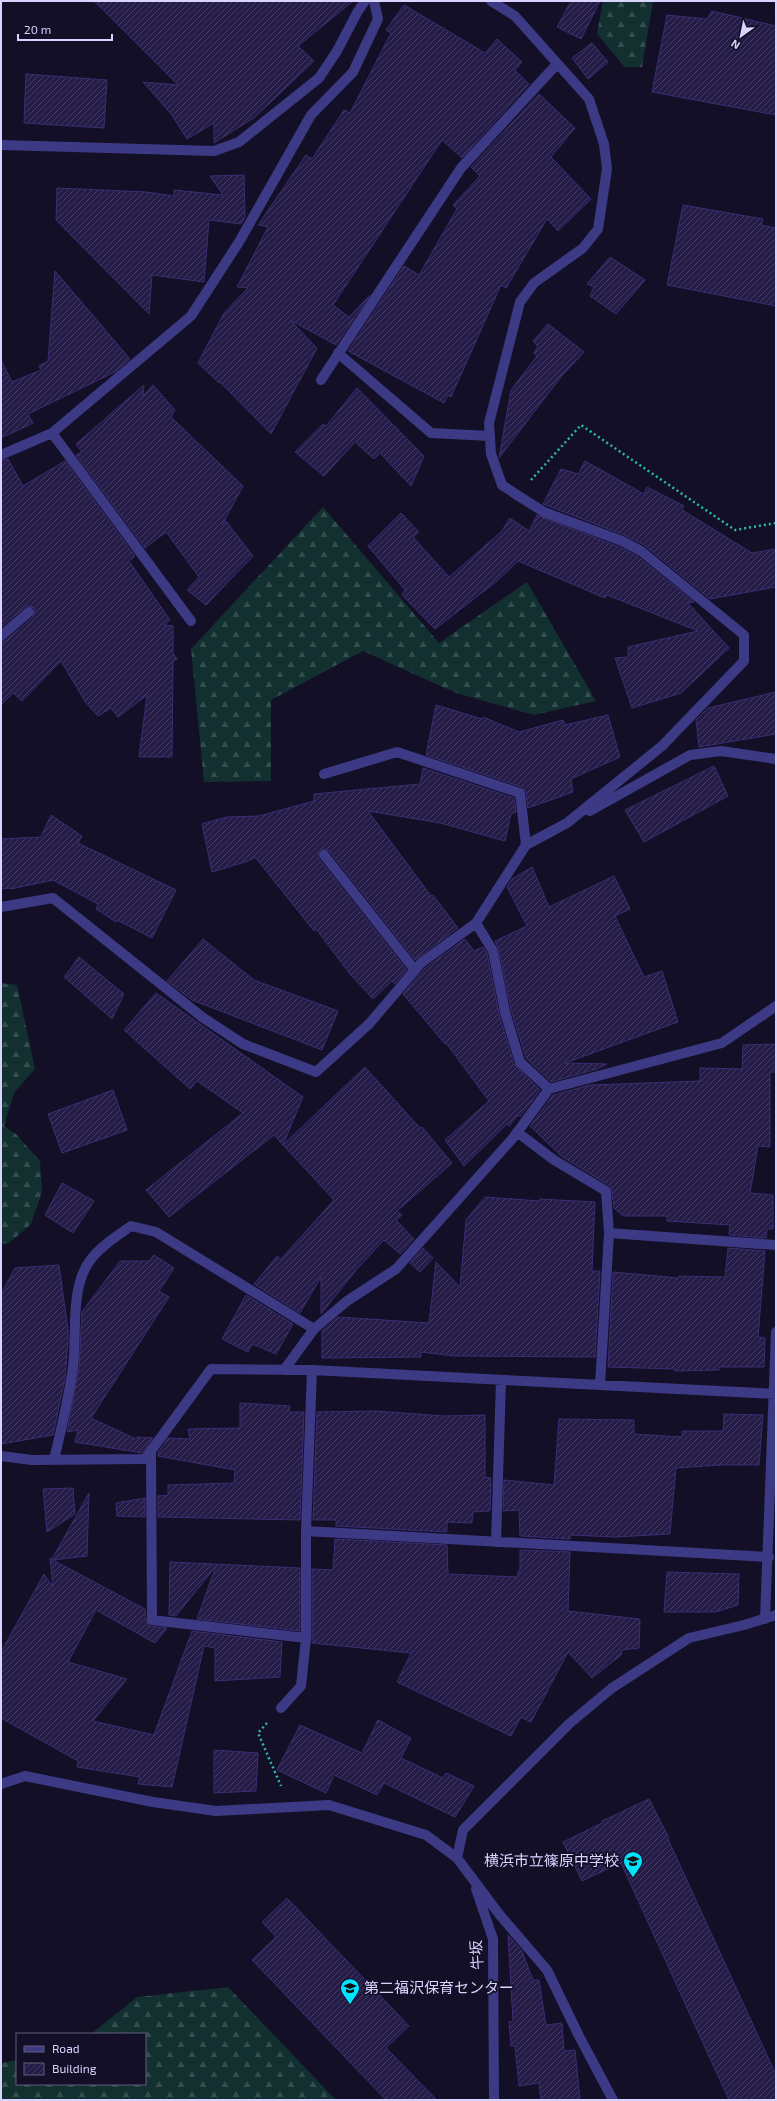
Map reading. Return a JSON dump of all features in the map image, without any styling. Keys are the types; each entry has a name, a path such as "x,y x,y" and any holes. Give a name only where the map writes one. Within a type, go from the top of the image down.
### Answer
{"street":[{"path":"1,145 214,151 239,142 319,78 337,51 358,10 365,1"},
{"path":"1,455 52,433 191,316 240,242 311,115 353,72 378,19 374,1"},
{"path":"491,1 515,16 589,99 604,144 607,169 598,228 583,248 534,283 520,302 489,423 491,454 502,485 544,512 622,541 641,551 744,635 744,661 662,746 567,823"},
{"path":"321,380 460,168 557,64"},
{"path":"338,354 431,433 490,436"},
{"path":"52,433 191,621"},
{"path":"1,636 29,612"},
{"path":"324,774 397,752 520,793 526,845"},
{"path":"1,907 53,898 202,1017 243,1044 316,1072 369,1024 421,963 476,923 526,845 690,755 721,752 776,759"},
{"path":"324,854 415,970"},
{"path":"476,923 493,951 505,1012 520,1062 549,1089"},
{"path":"284,1370 314,1329 347,1301 396,1269 517,1132 549,1089 722,1043 776,1006"},
{"path":"517,1132 554,1160 606,1191 609,1233 600,1385"},
{"path":"54,1460 74,1365 79,1282 89,1261 112,1240 131,1226 156,1232 314,1329"},
{"path":"609,1233 776,1245"},
{"path":"765,1619 769,1557 776,1332"},
{"path":"1,1456 32,1460 145,1459 211,1369 312,1370 774,1394"},
{"path":"281,1708 300,1686 306,1638 306,1531 312,1370"},
{"path":"496,1542 501,1380"},
{"path":"151,1450 152,1620 306,1638"},
{"path":"306,1531 769,1557"},
{"path":"456,1858 463,1830 570,1722 612,1688 689,1638 776,1615"},
{"path":"1,1784 25,1776 153,1802 216,1811 329,1805 426,1835 456,1858 547,1970 579,2036 613,2100"},
{"name":"牛坂","path":"474,1882 493,1939 494,2100"}],"path":[{"path":"517,495 581,425 735,530 776,523"},
{"path":"281,1708 258,1733 290,1807"}],"green space":[{"path":"603,1 653,1 642,67 625,67 597,34"},
{"path":"323,507 439,643 527,582 596,701 534,715 456,693 363,651 271,700 271,781 204,782 191,649"},
{"path":"1,983 17,985 35,1069 14,1093 4,1126 16,1134 40,1161 42,1192 31,1224 9,1243 1,1244"},
{"path":"228,1987 336,2100 1,2100 1,2063 16,2060 16,2085 146,2085 146,2033 92,2033 137,1997"}],"building":[{"path":"94,1 353,1 298,46 314,61 255,117 214,143 214,123 187,139 172,115 143,82 178,85"},
{"path":"571,1 600,1 581,39 557,27"},
{"path":"404,5 485,53 497,39 522,62 515,70 529,84 462,158 442,140 333,305 349,317 370,295 336,345 290,320 317,348 271,434 220,382 219,383 198,363 224,313 248,288 237,287 268,227 258,225 306,155 312,159 344,110 350,113 391,33 386,30"},
{"path":"712,11 776,26 776,115 652,92 667,15 707,19"},
{"path":"592,43 608,62 588,79 572,58"},
{"path":"26,74 107,80 104,128 24,123"},
{"path":"539,94 575,128 551,157 591,199 558,231 547,219 506,288 501,285 451,397 448,395 444,403 348,351 404,266 419,275 457,209 453,205 480,176 471,167"},
{"path":"244,175 245,217 241,224 209,220 204,282 152,275 149,314 56,220 57,188 146,192 174,196 174,190 223,195 210,176"},
{"path":"683,205 763,219 761,225 776,228 776,306 667,285"},
{"path":"610,257 645,280 616,314 590,296 594,287 587,284"},
{"path":"55,271 130,359 115,372 28,414 33,423 1,438 1,360 12,382 41,370 39,366 48,361"},
{"path":"548,324 584,352 560,378 499,458 511,390 537,356 534,353 538,346 533,341"},
{"path":"144,385 143,396 153,385 175,410 171,417 243,486 222,525 226,521 253,556 206,605 187,590 199,577 166,532 145,548 76,455 82,452 76,444"},
{"path":"357,388 424,456 411,486 380,453 374,459 355,442 324,476 295,452 323,424 326,426"},
{"path":"8,459 23,486 65,461 135,556 129,561 170,620 164,625 173,626 173,653 177,659 173,661 172,757 139,757 147,695 118,717 111,708 98,716 86,703 61,661 22,701 13,693 1,705 1,642 5,641 33,617 35,611 34,608 27,606 1,627 1,461"},
{"path":"585,461 644,494 647,487 684,506 682,510 752,553 776,549 776,587 710,599 644,545 624,535 543,504 561,469 578,474"},
{"path":"401,513 419,532 413,537 449,577 501,532 510,518 529,531 537,515 619,547 637,556 694,602 688,603 729,648 681,693 632,708 615,658 628,657 628,647 698,631 607,595 605,598 518,561 497,581 435,629 402,595 405,590 368,546"},
{"path":"776,692 776,734 699,747 696,720 708,708"},
{"path":"436,705 482,719 483,717 519,732 563,720 565,725 608,715 620,757 571,779 573,792 528,808 526,792 522,787 426,755"},
{"path":"714,766 728,796 644,842 625,810"},
{"path":"423,768 514,798 516,812 511,814 505,841 440,823 368,811 431,896 433,895 458,928 415,960 329,851 323,849 320,850 318,856 319,859 407,970 395,984 392,981 373,999 350,974 316,929 314,931 255,857 248,861 212,872 202,824 227,817 259,816 314,801 314,794 420,784"},
{"path":"51,815 82,836 78,843 176,890 152,938 117,920 116,922 96,909 98,904 53,880 11,889 1,889 1,839 41,837"},
{"path":"532,867 549,907 614,876 630,909 615,916 644,977 662,971 678,1022 565,1063 607,1064 597,1069 551,1082 526,1058 511,1010 499,950 495,941 527,926 507,887 512,879"},
{"path":"203,939 254,980 338,1011 322,1050 192,1000 167,981"},
{"path":"465,939 474,951 483,947 487,953 499,1014 514,1064 540,1090 520,1117 518,1115 509,1126 507,1124 464,1166 445,1140 489,1101 446,1043 445,1044 403,994 425,968"},
{"path":"79,957 124,994 112,1019 64,977"},
{"path":"156,993 303,1097 283,1145 274,1135 169,1217 146,1190 243,1113 197,1081 190,1089 124,1030"},
{"path":"776,1044 776,1072 770,1072 770,1147 758,1146 750,1193 773,1195 773,1229 767,1229 766,1238 729,1235 730,1225 667,1221 667,1216 623,1216 614,1208 610,1186 561,1156 530,1126 553,1095 590,1085 700,1081 700,1068 742,1069 743,1045"},
{"path":"365,1067 420,1128 422,1127 452,1163 397,1211 402,1215 396,1220 414,1239 400,1254 384,1240 357,1269 321,1314 321,1277 300,1313 254,1284 277,1256 281,1259 334,1200 283,1145"},
{"path":"113,1090 127,1130 62,1153 48,1114"},
{"path":"62,1183 94,1201 73,1233 45,1215"},
{"path":"485,1197 540,1201 540,1199 595,1202 592,1271 600,1271 595,1357 454,1356 421,1352 421,1357 322,1358 322,1331 338,1317 429,1323 436,1262 460,1287 466,1220"},
{"path":"423,1248 433,1258 420,1272 410,1263"},
{"path":"728,1248 765,1251 758,1337 765,1338 764,1367 719,1367 719,1370 675,1371 675,1369 608,1367 613,1272 679,1278 679,1276 725,1277"},
{"path":"154,1255 174,1268 159,1291 169,1297 91,1418 136,1439 137,1437 153,1438 142,1453 75,1442 78,1430 67,1432 79,1368 82,1312 120,1261 149,1261"},
{"path":"59,1265 68,1330 68,1341 65,1378 53,1435 1,1444 1,1294 15,1268"},
{"path":"246,1295 293,1324 276,1354 252,1344 248,1352 222,1339"},
{"path":"240,1403 290,1406 289,1412 304,1412 300,1520 158,1517 158,1496 168,1495 168,1485 234,1483 235,1470 158,1456 158,1453 168,1438 190,1439 188,1429 240,1428"},
{"path":"375,1411 444,1416 485,1415 485,1477 491,1478 490,1511 473,1512 472,1523 447,1522 447,1532 336,1526 336,1520 313,1520 317,1412"},
{"path":"724,1414 763,1415 759,1465 721,1465 676,1468 670,1534 615,1537 570,1535 570,1539 520,1536 519,1510 503,1511 504,1480 554,1485 559,1419 634,1420 634,1434 682,1437 682,1431 723,1431"},
{"path":"73,1488 75,1514 47,1532 43,1489"},
{"path":"89,1493 87,1556 53,1560 145,1609 146,1620 149,1626 167,1628 155,1643 96,1610 68,1662 127,1679 93,1721 154,1735 192,1631 282,1642 280,1677 215,1681 215,1648 204,1646 172,1787 138,1784 140,1777 77,1767 78,1761 1,1718 1,1652 44,1574 53,1587 50,1558 52,1559"},
{"path":"145,1498 145,1517 117,1516 116,1503"},
{"path":"335,1539 447,1545 448,1574 518,1577 518,1571 520,1571 520,1550 570,1552 568,1611 640,1619 639,1648 622,1650 621,1655 592,1678 568,1652 531,1722 521,1717 511,1736 397,1682 411,1653 312,1643 312,1569 333,1570"},
{"path":"170,1562 300,1568 300,1631 197,1619 216,1566 176,1616 169,1615"},
{"path":"667,1572 739,1574 738,1605 716,1612 664,1612"},
{"path":"378,1720 411,1738 401,1758 443,1778 446,1773 474,1786 455,1817 384,1783 377,1795 334,1775 326,1793 277,1770 300,1725 362,1753"},
{"path":"214,1750 258,1753 256,1791 214,1793"},
{"path":"649,1799 669,1838 668,1839 776,2075 776,2100 729,2100 621,1863 582,1881 563,1842 602,1823 602,1821"},
{"path":"287,1898 409,2026 386,2048 437,2100 386,2100 252,1960 276,1937 262,1922"},
{"path":"508,1935 522,1951 533,1980 539,1980 546,2025 562,2023 564,2051 575,2050 580,2100 541,2100 539,2083 519,2086 515,2046 511,2046 509,2022 513,2021"}],"place":[{"name":"横浜市立篠原中学校","path":"633,1878"},
{"name":"第二福沢保育センター","path":"350,2005"}]}
